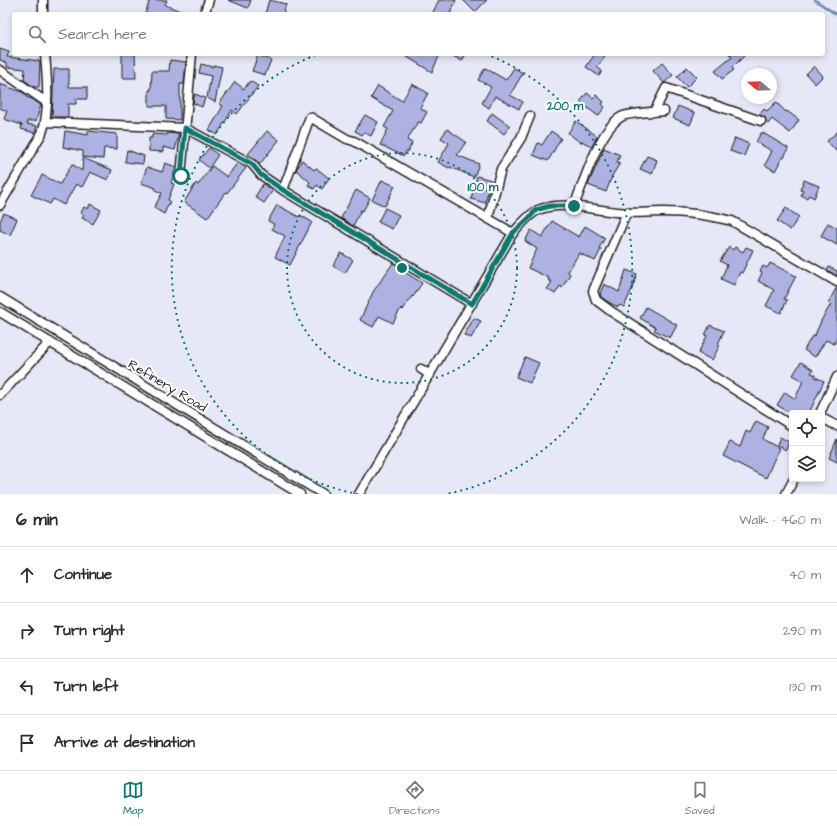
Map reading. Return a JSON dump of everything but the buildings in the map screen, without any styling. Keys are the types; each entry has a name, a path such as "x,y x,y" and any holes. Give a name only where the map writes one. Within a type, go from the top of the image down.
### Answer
{"street":[{"path":"42,0 43,12"},
{"path":"205,12 209,0"},
{"path":"0,205 42,133 46,122 46,56"},
{"path":"181,176 192,56"},
{"path":"0,70 46,102"},
{"path":"654,112 666,88 761,121"},
{"path":"574,206 600,142 610,127 622,116 664,112"},
{"path":"488,218 502,169 521,138 530,116"},
{"path":"283,190 310,117 513,233"},
{"path":"46,122 185,128 252,164 261,175 283,190 472,304"},
{"path":"359,494 513,233 536,210 550,206 574,206 618,212 690,213 713,216 732,221 837,282"},
{"path":"627,212 593,291 596,300 612,312 789,424"},
{"name":"Refinery Road","path":"0,297 324,494"},
{"name":"Refinery Road","path":"0,312 300,494"},
{"path":"0,395 50,342"},
{"path":"421,369 430,375"},
{"path":"821,410 837,377"},
{"path":"825,420 837,426"},
{"path":"786,494 792,482"}],"waterway":[{"path":"815,0 837,15"}],"route":[{"path":"181,176 185,128 252,164 261,175 283,190 472,304 513,233 536,210 550,206 574,206"}]}
